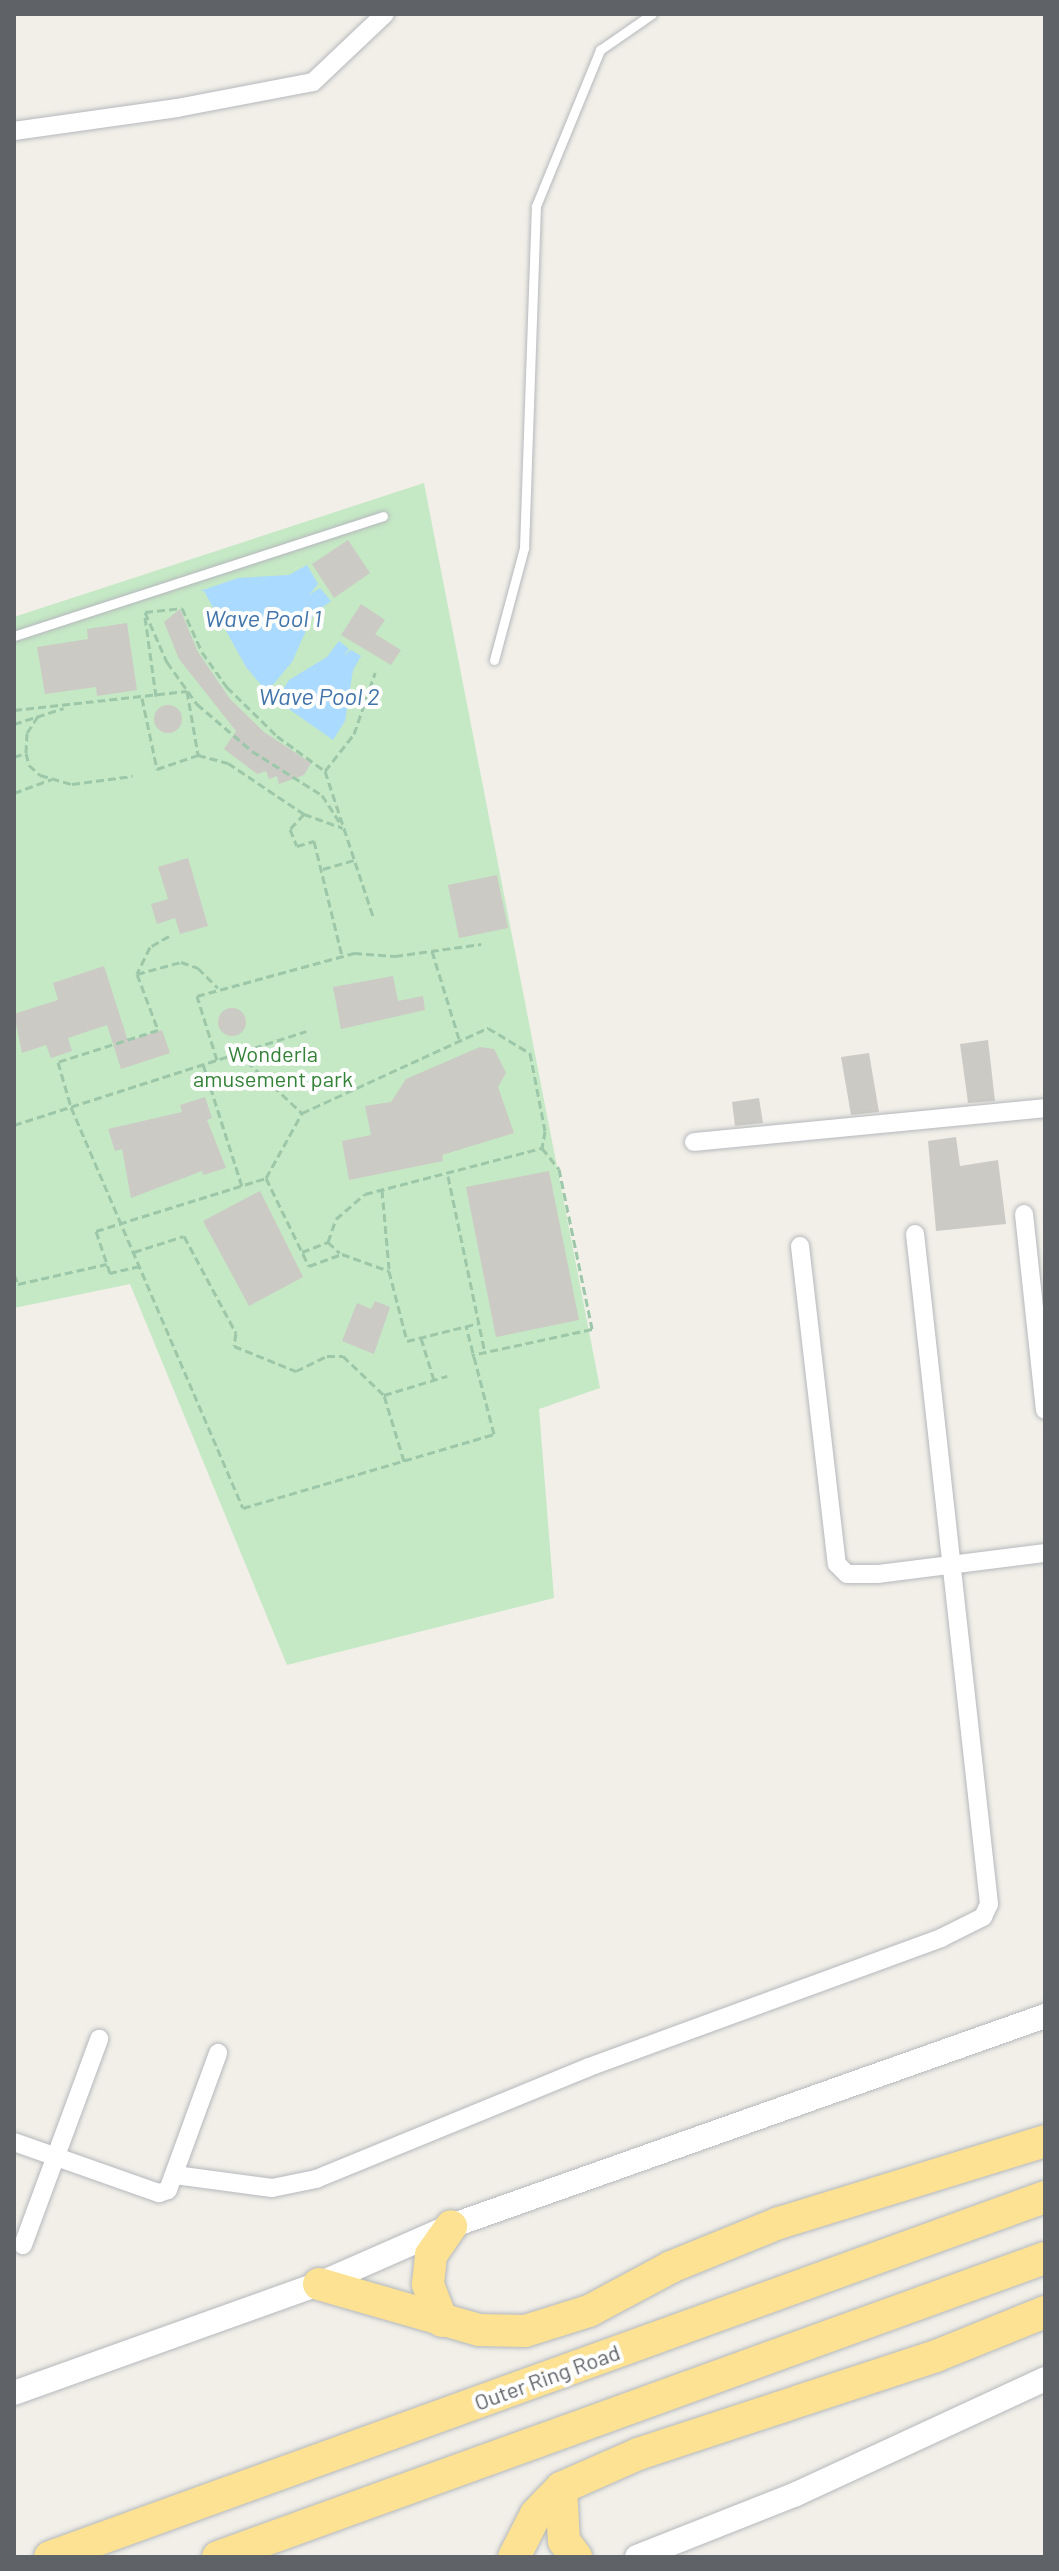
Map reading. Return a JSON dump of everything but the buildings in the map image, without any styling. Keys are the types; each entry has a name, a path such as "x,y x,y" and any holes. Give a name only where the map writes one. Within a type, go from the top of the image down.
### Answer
{"highway":[{"path":"319,2284 479,2330 552,2326 671,2267 779,2223 1045,2141"},
{"name":"Outer Ring Road","path":"50,2557 1045,2197"},
{"path":"442,2321 428,2284 431,2255 451,2226"},
{"path":"218,2557 1045,2258"},
{"path":"514,2557 536,2514 561,2488 638,2454 774,2406 936,2356 1045,2312"},
{"path":"561,2488 564,2541 576,2557"}],"main road":[{"path":"14,2393 319,2284 451,2226 1045,2016"},
{"path":"637,2557 796,2494 1045,2379"}],"street":[{"path":"14,131 177,108 313,82 385,14"},
{"path":"694,1142 1045,1108"},
{"path":"1024,1214 1045,1410"},
{"path":"175,2175 272,2188 316,2179 589,2067 941,1938 983,1917 989,1904 915,1234"},
{"path":"800,1246 837,1564 847,1574 1045,1553"},
{"path":"23,2245 99,2039"},
{"path":"14,2142 159,2193 168,2190 218,2053"}],"lane":[{"path":"494,660 524,548 536,206 600,50 652,14"},
{"path":"14,636 383,516"}],"path":[{"path":"145,612 182,608 202,652 227,687 277,736 325,771 373,916"},
{"path":"145,612 187,691 198,755"},
{"path":"145,612 156,696"},
{"path":"325,771 354,734 375,673"},
{"path":"14,710 68,707 187,691"},
{"path":"187,691 252,751 322,795 343,828"},
{"path":"142,698 157,769 198,755 228,763 304,814 343,828"},
{"path":"14,724 68,707"},
{"path":"38,716 27,733 29,765 54,779 72,784 132,776"},
{"path":"14,757 26,753"},
{"path":"14,793 54,779"},
{"path":"304,814 290,829 297,846 314,841 342,956"},
{"path":"321,870 354,860"},
{"path":"169,936 150,947 137,974 158,1030 58,1062 71,1107 243,1508 494,1434 466,1326"},
{"path":"217,1060 197,996 342,956 432,951 481,944"},
{"path":"432,951 459,1039"},
{"path":"137,974 181,962 198,968 220,989"},
{"path":"140,1266 110,1273 96,1231 266,1178 302,1113 488,1028 530,1053 545,1131 542,1148 559,1169 592,1329 472,1355"},
{"path":"14,1125 306,1031"},
{"path":"238,1053 302,1113"},
{"path":"203,1064 242,1186"},
{"path":"302,1252 328,1242 336,1219 365,1194 448,1176 542,1148"},
{"path":"448,1176 485,1353"},
{"path":"266,1178 309,1266 342,1254"},
{"path":"382,1190 392,1254 389,1271 407,1341 479,1323"},
{"path":"134,1252 184,1236 236,1333 234,1346 296,1371 327,1356 343,1356 360,1366 371,1386 384,1395 404,1461"},
{"path":"328,1242 342,1254 389,1271"},
{"path":"14,1274 18,1284 107,1264"},
{"path":"421,1338 434,1380"},
{"path":"384,1395 447,1376"}],"green space":[{"name":"Wonderla amusement park","path":"424,483 600,1388 539,1409 554,1598 287,1665 130,1284 14,1308 14,617"}],"water":[{"name":"Wave Pool 1","path":"307,565 318,584 309,595 320,588 331,601 314,613 292,662 267,692 246,667 204,591 200,591 238,578 289,575"},
{"name":"Wave Pool 2","path":"339,641 349,649 343,656 351,650 361,656 353,670 345,721 333,740 276,700 289,680 327,657"}]}
